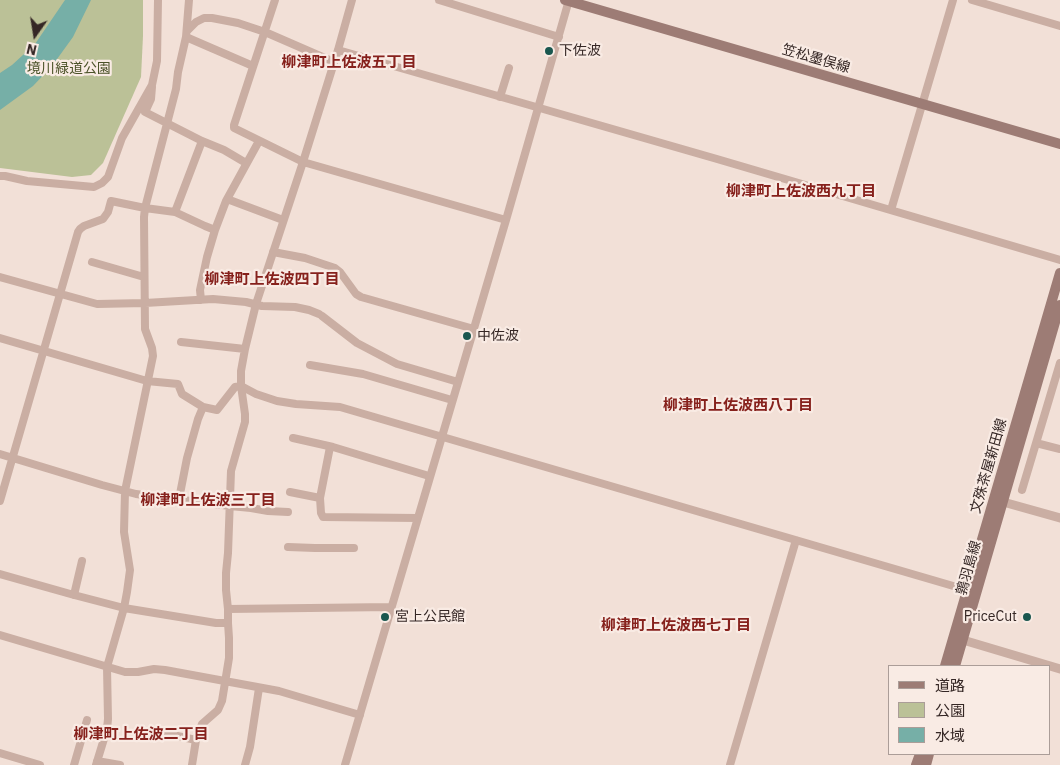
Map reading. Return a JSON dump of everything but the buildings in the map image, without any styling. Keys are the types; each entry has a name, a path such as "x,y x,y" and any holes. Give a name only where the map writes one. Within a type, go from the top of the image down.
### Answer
{"main road":[{"name":"笠松墨俣線","path":"568,0 1060,144"},
{"name":"文殊茶屋新田線","path":"945,665 967,590 998,500 1060,273"},
{"name":"鶉羽島線","path":"955,665 998,500 1060,305"}],"street":[{"path":"158,0 157,61 151,99 145,112 224,150 246,163"},
{"path":"120,765 97,763 107,729 107,667 124,608 130,570 124,532 125,491 153,356 145,329 144,217 176,90 186,34 189,0"},
{"path":"275,0 234,128 303,162 506,220"},
{"path":"192,765 196,740 202,724 218,710 222,701 229,658 226,573 231,470 245,422 241,372 245,349 256,304 303,162 352,0"},
{"path":"438,0 559,36"},
{"path":"345,765 506,220 568,0"},
{"path":"891,210 953,0"},
{"path":"972,0 1060,26"},
{"path":"186,34 196,22 204,18 212,18 238,23 265,32 334,62"},
{"path":"186,34 253,66"},
{"path":"338,50 1060,260"},
{"path":"500,98 509,68"},
{"path":"0,176 27,181 94,187 102,183 108,176 122,138 152,85"},
{"path":"175,212 202,141"},
{"path":"201,300 200,290 215,230 227,199 259,141"},
{"path":"227,199 284,220"},
{"path":"0,502 80,229 103,219 108,212 111,201 175,212 215,230"},
{"path":"273,252 305,258 335,268 356,294 361,297 474,329"},
{"path":"92,262 144,277"},
{"path":"0,277 98,304 213,299 309,310 321,315 357,343 397,364 458,382"},
{"path":"0,338 147,381 178,384 182,394 203,407 217,410 235,386 241,386 256,394 277,401 340,407 967,590"},
{"path":"181,342 245,349"},
{"path":"1022,490 1057,382 1060,363"},
{"path":"310,366 363,374 452,400"},
{"path":"178,499 187,458 203,407"},
{"path":"293,438 430,476"},
{"path":"1036,443 1060,449"},
{"path":"330,447 320,498 322,517 417,518"},
{"path":"0,454 136,494 288,512"},
{"path":"290,492 320,498"},
{"path":"998,500 1060,518"},
{"path":"730,765 796,540"},
{"path":"288,547 354,548"},
{"path":"74,595 82,561"},
{"path":"0,574 124,608 228,623"},
{"path":"228,609 391,607"},
{"path":"0,635 125,672 154,669 165,670 278,690 360,715"},
{"path":"963,640 1047,665"},
{"path":"245,765 250,747 259,688"},
{"path":"74,765 87,720"},
{"path":"154,730 196,740"},
{"path":"0,753 40,765"}],"green space":[{"name":"境川緑道公園","path":"0,0 143,0 141,77 103,163 91,175 72,177 0,168"}],"water":[{"path":"65,0 91,0 73,37 52,66 33,86 0,110 0,73 35,44"}],"place":[{"name":"下佐波","path":"549,51"},
{"name":"中佐波","path":"467,336"},
{"name":"宮上公民館","path":"385,617"},
{"name":"PriceCut","path":"1027,617"}],"district":[{"name":"柳津町上佐波五丁目","path":"349,63"},
{"name":"柳津町上佐波西九丁目","path":"801,192"},
{"name":"柳津町上佐波四丁目","path":"272,280"},
{"name":"柳津町上佐波西八丁目","path":"738,406"},
{"name":"柳津町上佐波三丁目","path":"208,501"},
{"name":"柳津町上佐波西七丁目","path":"676,626"},
{"name":"柳津町上佐波二丁目","path":"141,735"}]}
